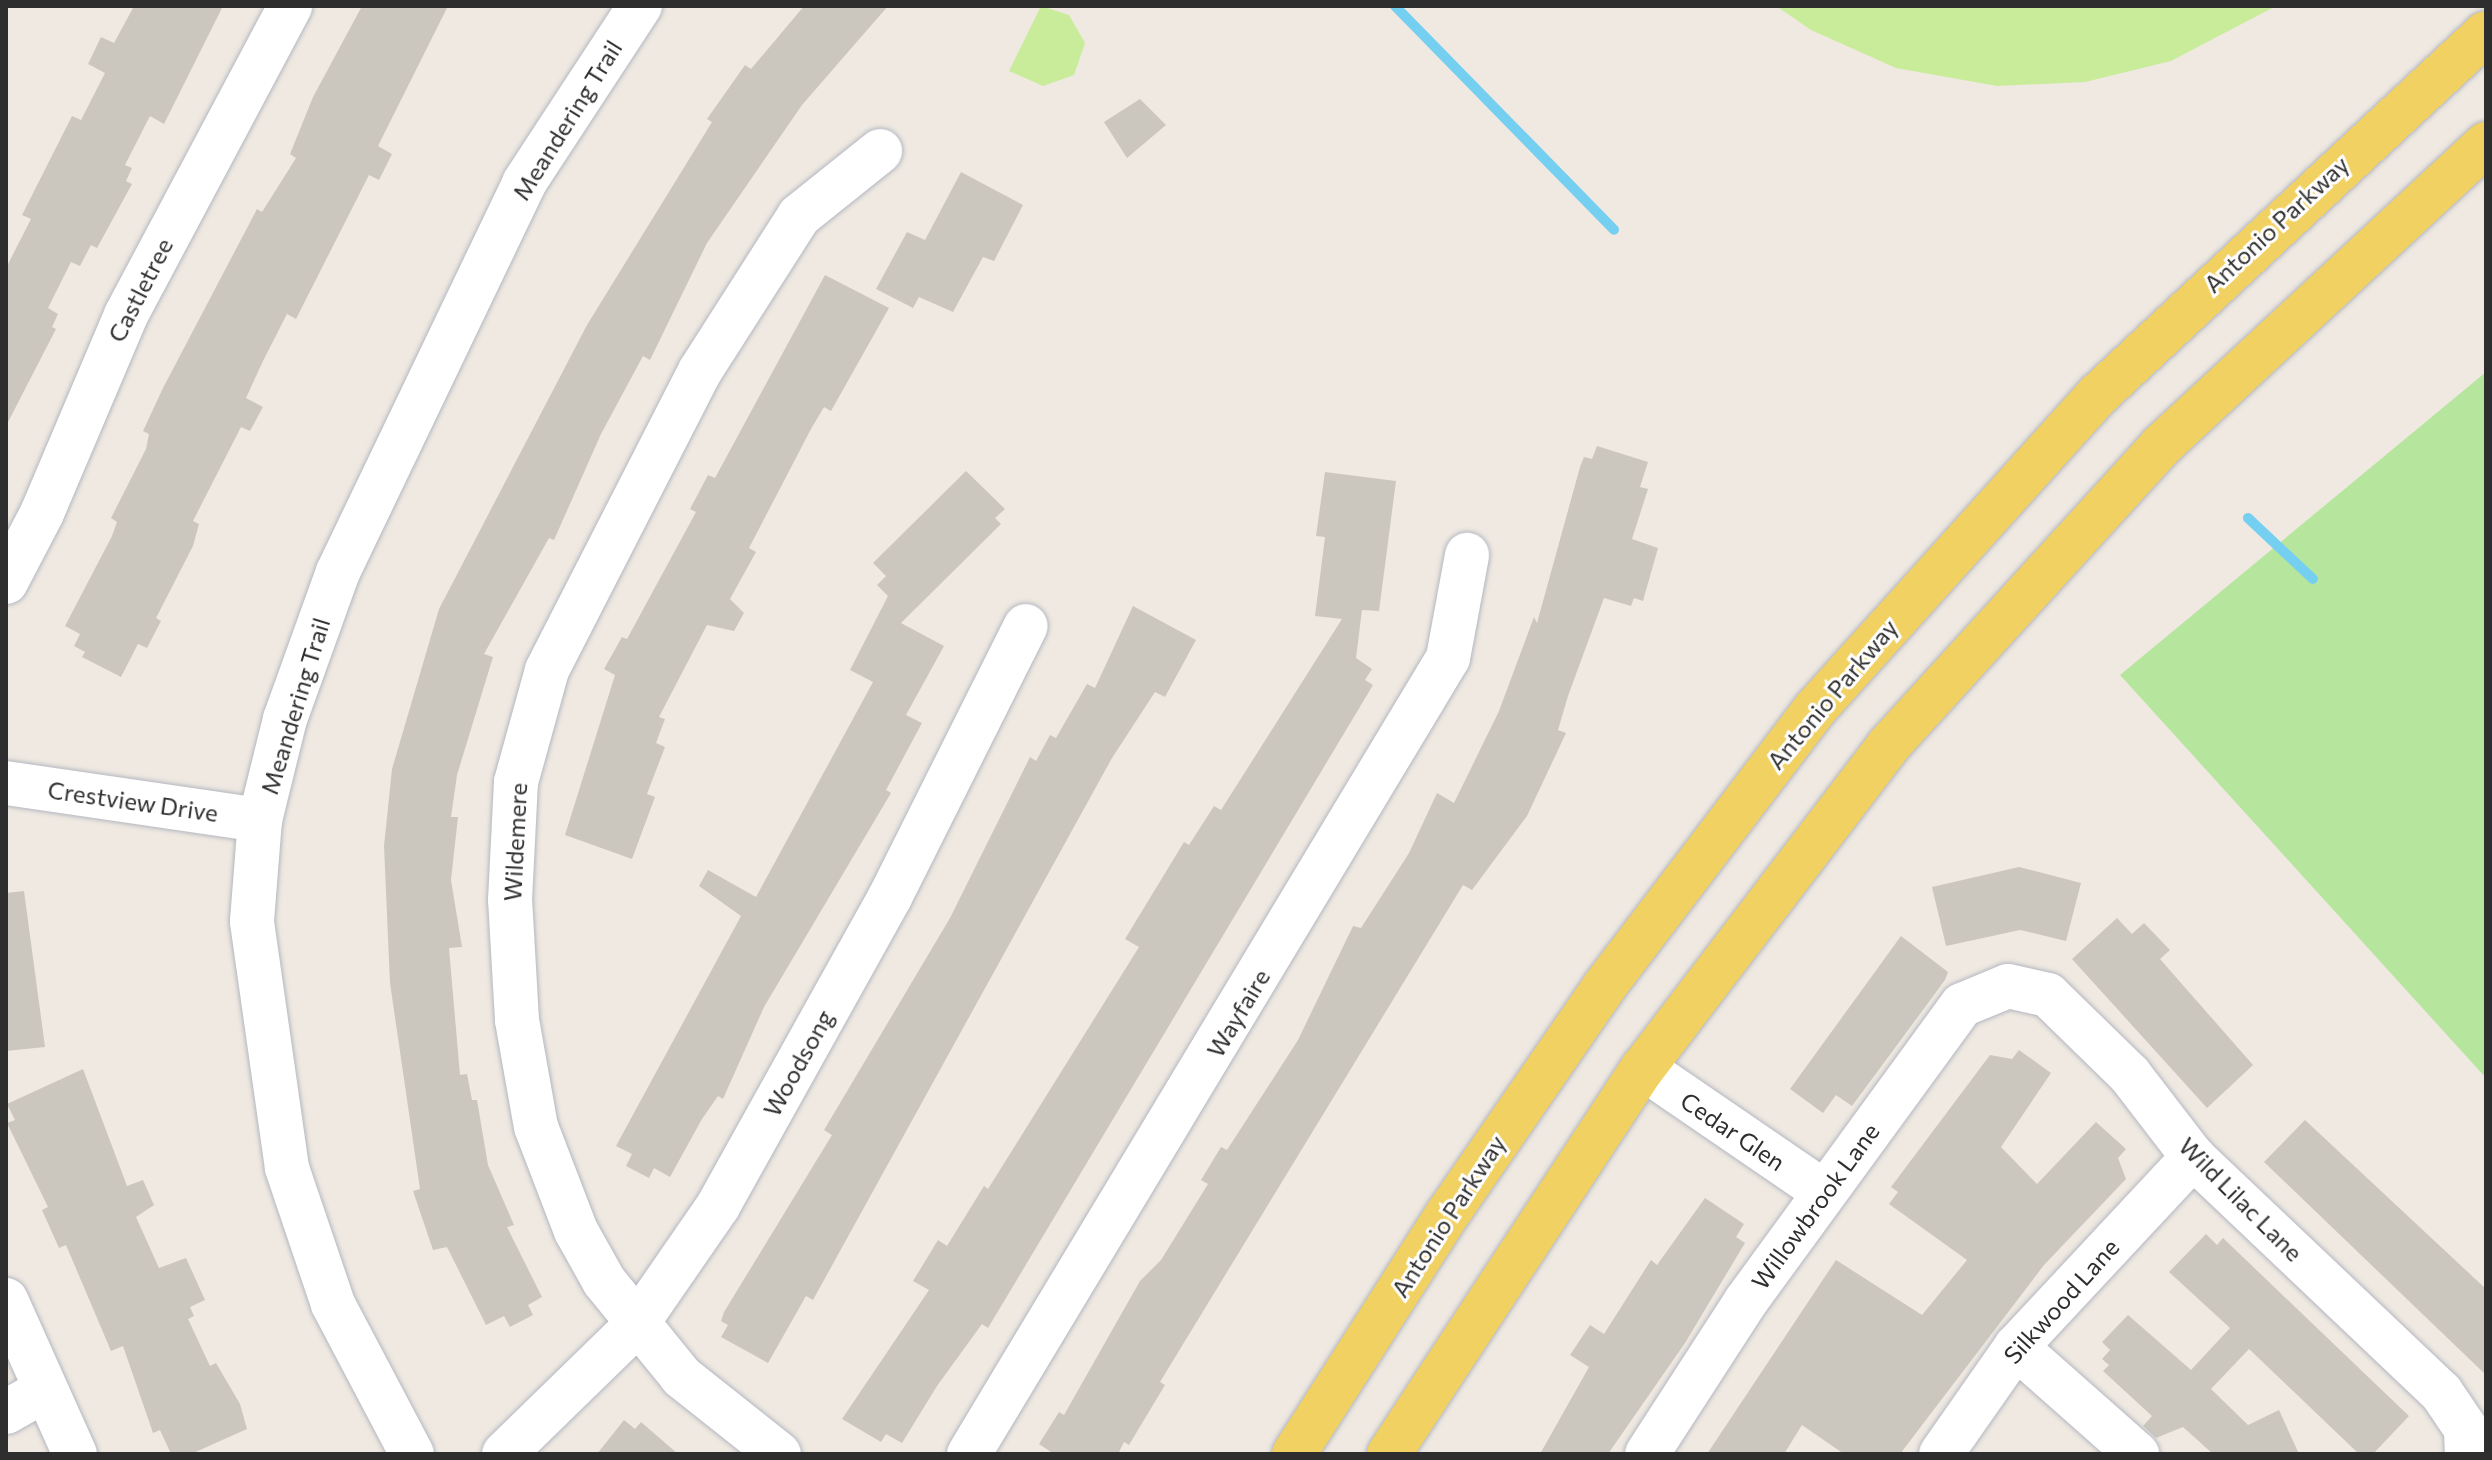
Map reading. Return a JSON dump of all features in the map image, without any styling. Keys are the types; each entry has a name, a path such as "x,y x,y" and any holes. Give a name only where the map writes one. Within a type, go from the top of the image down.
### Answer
{"main road":[{"name":"Antonio Parkway","path":"1294,1454 1449,1212 1604,987 1815,709 2099,394 2486,33"},
{"path":"1389,1454 1643,1068 1888,746 2161,446 2486,144"}],"street":[{"name":"Castletree","path":"6,582 42,513 126,315 290,6"},
{"name":"Meandering Trail","path":"412,1454 333,1304 287,1168 252,921 260,820 285,719 345,559 524,183 640,6"},
{"name":"Wildemere","path":"779,1454 682,1377 636,1325 576,1231 536,1127 515,990 510,900 516,782 547,670 700,371 799,216 880,151"},
{"name":"Wayfaire","path":"969,1454 1448,658 1467,555"},
{"name":"Woodsong","path":"504,1454 636,1325 718,1206 890,897 1026,626"},
{"name":"Crestview Drive","path":"6,783 260,820"},
{"name":"Wild Lilac Lane","path":"2008,986 2048,995 2130,1075 2193,1157 2441,1392 2466,1442"},
{"name":"Willowbrook Lane","path":"1647,1454 1824,1192 1962,1005 2008,986"},
{"name":"Cedar Glen","path":"1643,1068 1824,1192"},
{"name":"Silkwood Lane","path":"1941,1454 2016,1347 2193,1157"},
{"path":"6,1300 75,1454"},
{"path":"2016,1347 2137,1454"},
{"path":"6,1412 45,1390"}],"green space":[{"path":"1041,6 1069,15 1085,43 1074,75 1043,86 1009,71"},
{"path":"1776,6 2276,6 2171,61 2085,82 1997,86 1896,68 1811,30"},
{"path":"2486,372 2486,1078 2120,675"}],"building":[{"path":"134,6 223,6 164,124 150,116 125,165 132,168 126,181 132,184 97,248 91,245 80,266 71,262 48,308 58,314 52,327 56,329 6,426 6,268 31,219 22,215 72,116 81,120 105,73 88,64 101,37 114,43"},
{"path":"362,6 448,6 378,146 392,154 379,180 369,175 296,319 287,314 246,398 263,407 250,431 241,427 193,521 199,524 193,546 156,618 161,621 147,648 138,644 121,677 82,657 85,652 74,646 80,634 65,626 112,536 117,522 111,518 146,449 149,434 143,431 163,388 257,209 262,212 296,158 290,154 313,97"},
{"path":"804,6 888,6 802,105 707,243 650,360 643,356 601,434 554,540 549,538 484,654 493,657 457,775 451,817 458,817 451,880 462,947 449,948 460,1075 467,1074 472,1100 477,1100 488,1165 514,1225 507,1227 542,1297 528,1305 533,1315 510,1327 504,1316 486,1325 447,1247 433,1250 413,1191 420,1189 390,983 384,846 392,769 439,609 587,325 712,122 707,119 745,65 751,69"},
{"path":"1140,99 1166,125 1127,158 1104,122"},
{"path":"961,172 1023,205 994,261 983,257 953,312 919,297 913,308 876,289 907,232 925,240"},
{"path":"825,275 889,308 831,411 824,407 811,429 749,548 756,552 730,599 744,613 734,631 707,625 659,717 665,719 656,743 665,747 647,794 655,797 632,859 565,835 615,675 604,669 622,637 627,639 696,512 690,509 708,475 715,478"},
{"path":"1597,446 1648,462 1640,487 1648,489 1632,539 1658,548 1643,601 1634,598 1631,606 1604,598 1558,730 1566,733 1527,816 1472,890 1463,885 1160,1382 1165,1385 1129,1445 1124,1442 1118,1454 1054,1454 1039,1444 1059,1412 1064,1415 1140,1281 1161,1260 1208,1184 1201,1180 1221,1147 1227,1150 1298,1040 1353,926 1361,928 1409,853 1437,793 1454,803 1499,711 1534,617 1537,623 1580,467 1584,457 1592,459"},
{"path":"966,471 1005,509 995,518 1001,524 901,623 944,646 906,715 922,723 886,790 891,793 764,1007 723,1099 718,1096 702,1119 670,1177 654,1168 649,1178 626,1166 632,1154 616,1146 741,916 699,886 708,870 756,897 873,682 850,670 888,596 877,585 886,576 873,563"},
{"path":"1325,472 1396,481 1379,611 1362,610 1356,658 1372,669 1365,680 1373,685 988,1328 982,1324 937,1386 902,1443 886,1434 881,1442 842,1419 929,1290 913,1281 938,1240 947,1246 984,1186 988,1189 1139,947 1125,939 1184,842 1189,845 1214,806 1221,810 1342,619 1315,616 1325,537 1316,536"},
{"path":"1133,606 1196,640 1165,697 1155,692 1112,758 813,1300 806,1296 768,1363 721,1337 728,1325 721,1321 724,1312 832,1135 824,1130 950,918 1030,757 1036,761 1050,735 1056,738 1087,684 1095,688"},
{"path":"2019,867 2081,883 2066,941 2020,930 1946,946 1932,887"},
{"path":"24,891 45,1047 6,1051 6,893"},
{"path":"2117,918 2132,934 2144,923 2170,950 2160,959 2253,1065 2207,1108 2072,959"},
{"path":"1901,936 1948,972 1945,980 1852,1106 1836,1095 1823,1113 1790,1089"},
{"path":"2019,1050 2051,1073 2001,1147 2037,1184 2096,1122 2126,1149 2118,1158 2126,1179 2044,1265 1900,1454 1844,1454 1802,1425 1784,1454 1707,1454 1836,1260 1922,1315 1967,1260 1889,1204 1898,1192 1891,1187 1990,1055 2012,1059"},
{"path":"83,1069 127,1186 143,1180 154,1205 136,1217 159,1268 186,1258 205,1300 190,1307 194,1316 188,1319 210,1366 216,1363 240,1404 247,1429 191,1454 171,1454 160,1430 153,1433 123,1346 111,1351 66,1245 59,1248 42,1210 48,1207 7,1123 15,1120 7,1104"},
{"path":"2305,1120 2486,1289 2486,1375 2264,1162"},
{"path":"1705,1198 1744,1224 1736,1237 1745,1243 1685,1343 1608,1454 1540,1454 1589,1367 1570,1355 1590,1325 1604,1334 1651,1260 1657,1265"},
{"path":"2206,1234 2217,1245 2223,1238 2409,1416 2373,1454 2359,1454 2249,1349 2211,1389 2248,1425 2279,1410 2299,1454 2213,1454 2183,1427 2156,1438 2143,1426 2152,1416 2103,1371 2109,1365 2102,1359 2110,1350 2102,1342 2128,1315 2191,1370 2230,1328 2169,1272"},
{"path":"624,1420 635,1429 641,1422 678,1454 597,1454"}],"waterway":[{"path":"1395,6 1614,230"},
{"path":"2248,518 2313,579"}]}
